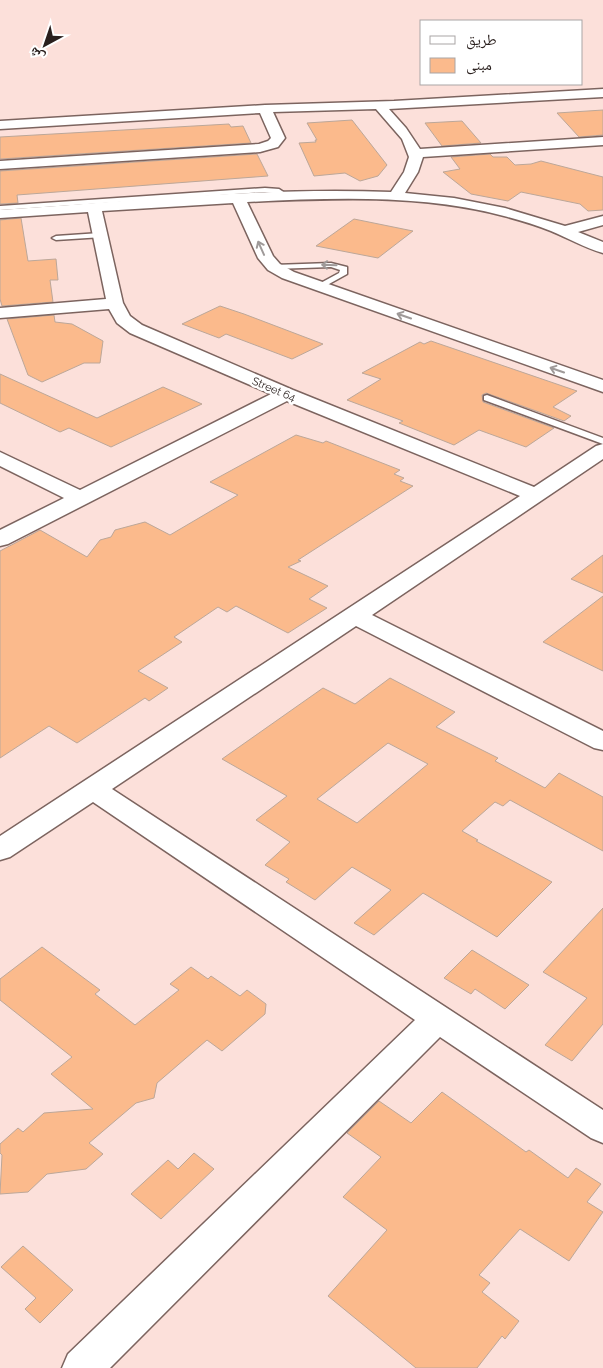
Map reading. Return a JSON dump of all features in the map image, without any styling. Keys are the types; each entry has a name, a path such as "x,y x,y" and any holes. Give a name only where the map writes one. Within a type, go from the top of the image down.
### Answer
{"street":[{"path":"0,125 354,104 380,106 603,93"},
{"path":"380,106 411,144 416,153 415,162 396,196"},
{"path":"0,165 260,148 273,144 278,138 265,109"},
{"path":"416,153 603,141"},
{"path":"0,214 284,195 350,194 396,196 479,207 564,231 603,248"},
{"path":"238,198 263,253 274,267 296,279 603,386"},
{"name":"Street 64","path":"94,208 115,303 124,319 144,334 286,394 536,495"},
{"path":"564,231 603,220"},
{"path":"0,313 115,303"},
{"path":"0,539 286,394"},
{"path":"0,850 603,450"},
{"path":"0,458 80,498"},
{"path":"355,616 603,742"},
{"path":"93,788 603,1128"},
{"path":"82,1368 438,1018"}],"lane":[{"path":"0,208 266,190 276,191 284,195"},
{"path":"56,238 100,235"},
{"path":"274,267 331,265 344,269 343,274 320,287"},
{"path":"487,398 603,441"}],"building":[{"path":"603,110 603,135 579,137 557,113"},
{"path":"352,120 387,165 378,176 360,181 345,173 314,176 299,143 316,142 315,140 317,140 307,123"},
{"path":"462,121 481,143 442,146 425,123"},
{"path":"229,124 231,127 243,126 251,143 0,159 0,137"},
{"path":"257,154 268,176 17,195 18,203 0,204 0,171"},
{"path":"490,154 493,157 507,157 515,165 541,161 603,177 603,210 588,211 580,204 521,192 508,201 471,194 443,172 460,169 451,157"},
{"path":"21,218 28,261 56,259 58,280 50,280 53,302 2,306 0,299 0,220"},
{"path":"354,219 413,231 378,258 316,246"},
{"path":"220,306 323,344 292,359 226,334 219,338 182,324"},
{"path":"54,315 55,322 72,324 103,341 100,363 84,363 42,382 28,375 7,319"},
{"path":"431,341 577,391 553,407 571,416 564,421 486,393 482,395 483,402 554,428 526,447 479,430 454,445 399,423 403,421 347,400 381,379 362,373 420,342 424,344"},
{"path":"0,374 97,418 163,387 202,404 111,447 69,428 60,432 0,403"},
{"path":"296,435 323,443 326,441 400,470 394,474 404,478 400,481 413,486 298,560 301,561 288,567 328,586 309,599 327,608 288,633 236,606 227,612 218,607 174,637 182,642 138,671 168,688 149,701 145,698 77,743 49,726 0,758 0,551 40,530 87,557 100,540 111,537 115,530 145,522 170,535 238,495 210,482"},
{"path":"603,555 603,593 571,579"},
{"path":"603,596 603,671 543,642"},
{"path":"390,678 455,712 436,727 498,758 495,761 545,788 559,773 603,797 603,851 510,800 503,806 495,802 462,831 478,840 476,841 552,882 497,937 423,893 374,935 354,923 391,890 352,867 315,900 286,882 289,879 265,865 290,842 256,820 287,796 222,759 323,688 355,704","holes":["388,743 428,764 357,823 317,799"]},
{"path":"603,908 603,1024 572,1061 545,1045 587,998 543,972"},
{"path":"42,947 100,990 95,994 135,1025 179,990 170,984 191,967 208,979 211,976 240,996 247,990 266,1004 265,1014 222,1051 207,1040 157,1083 154,1098 136,1103 89,1143 103,1154 86,1169 47,1174 28,1192 0,1194 2,1155 0,1153 0,1144 18,1128 23,1132 44,1113 93,1109 51,1074 72,1057 0,1000 0,979"},
{"path":"472,950 529,985 505,1009 475,989 471,994 444,978"},
{"path":"442,1092 526,1152 529,1150 568,1178 576,1168 601,1184 587,1202 603,1212 569,1261 520,1229 479,1275 490,1283 482,1292 519,1321 505,1339 502,1336 477,1368 416,1368 328,1296 387,1230 343,1197 381,1157 347,1133 379,1101 411,1123"},
{"path":"194,1153 214,1169 161,1219 131,1194 168,1160 178,1169"},
{"path":"23,1246 73,1290 40,1323 25,1309 36,1298 1,1267"}]}
